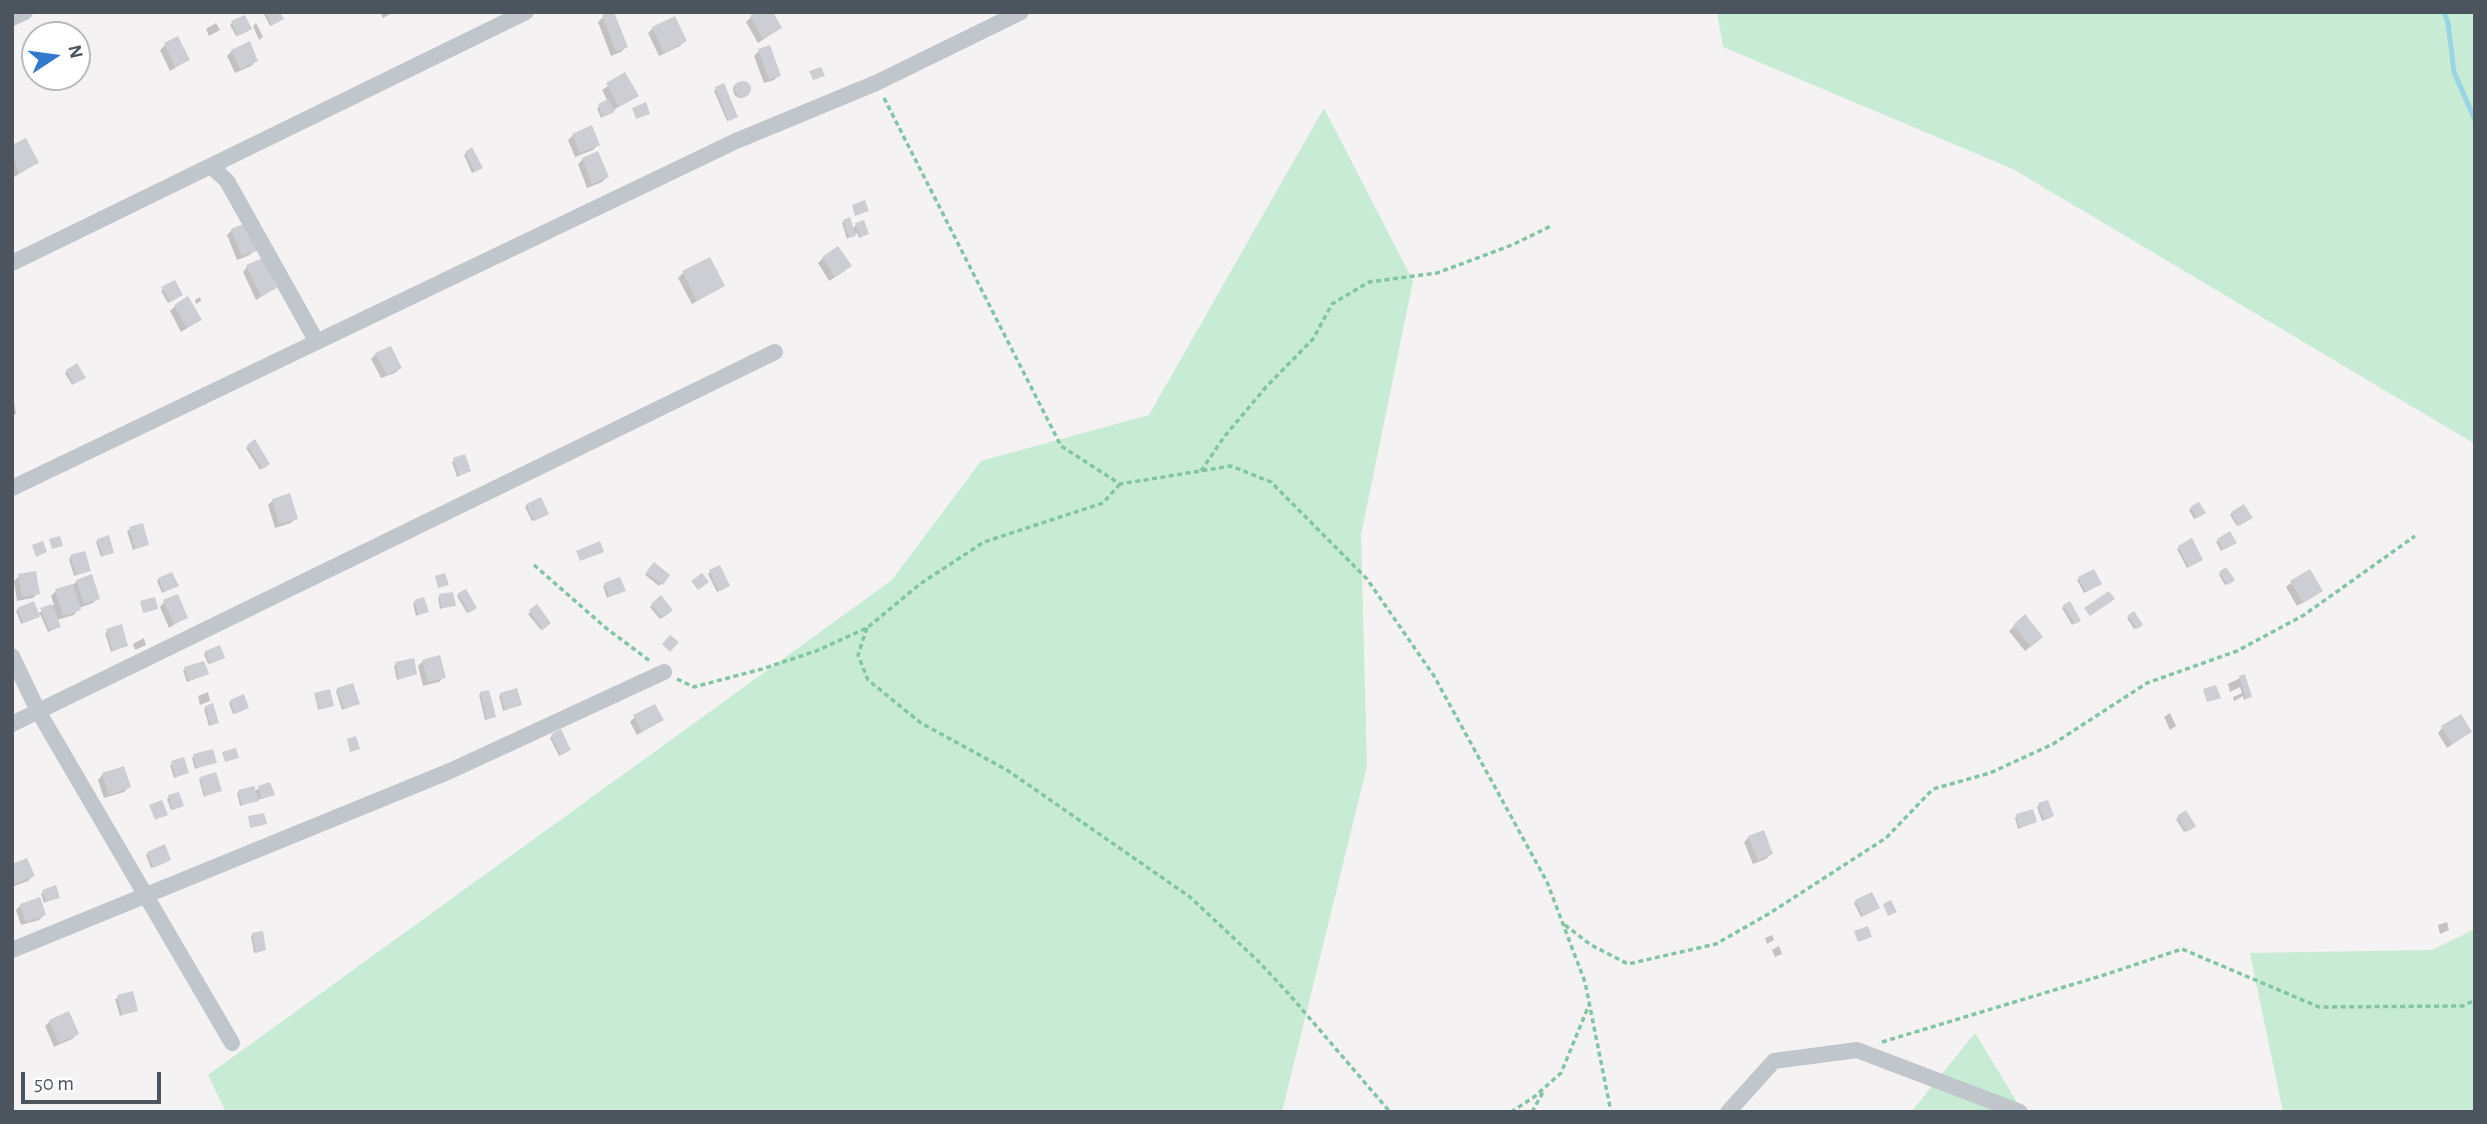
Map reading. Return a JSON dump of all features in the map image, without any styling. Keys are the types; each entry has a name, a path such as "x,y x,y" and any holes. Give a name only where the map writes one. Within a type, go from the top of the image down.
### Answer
{"street":[{"path":"12,18 25,12"},
{"path":"12,262 526,12"},
{"path":"12,488 736,141 876,83 1021,12"},
{"path":"211,166 227,181 317,342"},
{"path":"12,724 775,352"},
{"path":"12,656 38,711 232,1043"},
{"path":"12,950 450,771 664,673"},
{"path":"1728,1112 1774,1061 1857,1050 2020,1112"}],"path":[{"path":"876,83 1061,446 1120,484"},
{"path":"1201,471 1224,436 1266,387 1313,340 1332,304 1369,282 1437,273 1512,245 1551,226"},
{"path":"534,565 606,628 664,673 694,687 773,666 816,651 867,628 920,584 984,542 1103,503 1120,484 1231,466 1271,482 1367,579 1434,676 1547,882 1585,982 1611,1112"},
{"path":"1563,924 1591,945 1628,964 1716,944 1770,913 1886,838 1933,789 1990,773 2053,744 2147,683 2248,645 2304,615 2415,536"},
{"path":"867,628 858,655 867,680 921,723 1007,770 1190,897 1288,993 1390,1112"},
{"path":"1857,1050 2182,949 2319,1007 2463,1006 2475,1000"},
{"path":"1510,1112 1534,1097 1561,1073 1590,1004"},
{"path":"1532,1112 1545,1087"}],"green space":[{"path":"1717,12 2475,12 2475,444 2013,169 1723,47"},
{"path":"1324,108 1413,281 1361,535 1367,766 1282,1112 226,1112 208,1075 892,580 981,461 1149,415"},
{"path":"2475,929 2475,1112 2283,1112 2250,953 2432,950"},
{"path":"1975,1033 2023,1112 1911,1112"}],"building":[{"path":"266,12 280,12 284,19 272,25"},
{"path":"614,12 628,47 616,52 602,15"},
{"path":"756,12 773,12 782,28 763,39 750,16"},
{"path":"245,15 252,29 238,36 231,21"},
{"path":"675,16 687,41 664,53 652,27"},
{"path":"178,36 190,60 175,67 164,43"},
{"path":"250,41 258,61 240,69 231,50"},
{"path":"770,45 781,76 769,79 758,49"},
{"path":"821,67 825,76 813,80 809,71"},
{"path":"625,72 639,96 619,107 606,83"},
{"path":"740,81 746,81 751,89 749,95 740,97 735,92 735,86"},
{"path":"724,83 738,117 729,121 715,87"},
{"path":"609,99 615,112 603,117 598,104"},
{"path":"646,102 650,114 636,119 632,108"},
{"path":"592,125 600,145 580,153 572,134"},
{"path":"26,138 39,163 19,173 12,145"},
{"path":"472,147 483,168 475,172 465,152"},
{"path":"598,151 609,177 592,184 582,158"},
{"path":"865,200 869,211 855,216 852,205"},
{"path":"850,217 856,236 849,238 843,220"},
{"path":"864,220 869,234 861,237 855,223"},
{"path":"246,223 257,251 242,256 231,229"},
{"path":"838,246 852,266 835,277 822,257"},
{"path":"710,257 725,286 697,301 682,271"},
{"path":"263,258 277,288 261,296 246,265"},
{"path":"175,280 183,295 171,302 161,287"},
{"path":"188,296 202,320 187,328 174,305"},
{"path":"391,346 402,368 387,375 375,353"},
{"path":"77,363 86,378 74,384 66,370"},
{"path":"255,439 270,464 263,469 247,445"},
{"path":"465,454 471,471 459,476 453,458"},
{"path":"290,493 298,519 279,524 272,499"},
{"path":"541,497 549,514 534,521 526,504"},
{"path":"2199,502 2206,513 2197,518 2190,507"},
{"path":"2244,504 2253,518 2239,526 2231,512"},
{"path":"143,523 149,545 135,549 129,527"},
{"path":"2230,531 2237,543 2223,550 2217,539"},
{"path":"109,535 114,553 103,556 97,539"},
{"path":"60,536 63,546 52,549 49,539"},
{"path":"2192,538 2203,560 2189,567 2178,546"},
{"path":"43,541 47,552 36,557 32,545"},
{"path":"600,541 604,552 580,561 576,551"},
{"path":"85,551 91,571 76,575 70,555"},
{"path":"654,562 670,575 663,585 646,572"},
{"path":"720,565 730,586 719,591 709,570"},
{"path":"2226,567 2235,580 2228,585 2219,572"},
{"path":"2094,569 2102,584 2086,592 2078,577"},
{"path":"2310,569 2323,591 2303,603 2290,581"},
{"path":"36,571 40,594 22,597 18,574"},
{"path":"172,572 179,586 164,592 158,578"},
{"path":"445,573 449,585 438,588 435,576"},
{"path":"702,573 709,582 698,590 691,581"},
{"path":"92,574 100,599 84,604 76,580"},
{"path":"620,577 626,591 609,597 604,583"},
{"path":"73,584 81,610 63,616 55,589"},
{"path":"466,589 477,608 469,613 458,593"},
{"path":"2109,591 2115,599 2090,616 2084,608"},
{"path":"453,592 456,606 442,608 439,594"},
{"path":"178,594 188,618 174,624 163,600"},
{"path":"661,595 673,610 663,618 651,604"},
{"path":"155,597 158,609 143,613 140,601"},
{"path":"424,597 429,612 418,615 414,600"},
{"path":"34,601 40,617 23,623 17,608"},
{"path":"2070,601 2081,621 2075,624 2063,605"},
{"path":"52,604 61,627 50,631 40,608"},
{"path":"537,604 551,623 543,630 529,610"},
{"path":"2134,611 2143,625 2137,629 2128,615"},
{"path":"2025,614 2043,637 2031,647 2013,625"},
{"path":"122,624 128,646 113,651 106,629"},
{"path":"670,635 679,642 670,652 662,644"},
{"path":"220,645 225,658 210,664 205,651"},
{"path":"440,655 446,678 428,682 422,660"},
{"path":"414,658 417,674 399,679 395,662"},
{"path":"204,661 209,674 189,681 184,667"},
{"path":"2245,674 2252,697 2246,699 2239,676"},
{"path":"353,683 360,704 344,709 337,688"},
{"path":"2216,685 2221,698 2207,702 2203,689"},
{"path":"517,688 522,705 505,710 500,693"},
{"path":"330,689 334,706 318,710 314,693"},
{"path":"489,690 496,717 487,719 480,692"},
{"path":"244,694 249,708 235,714 230,700"},
{"path":"213,703 219,723 211,725 205,706"},
{"path":"655,704 664,720 642,732 633,715"},
{"path":"2461,714 2472,732 2452,744 2441,726"},
{"path":"561,729 571,750 561,755 551,734"},
{"path":"356,736 360,749 350,752 347,739"},
{"path":"236,748 239,758 225,762 222,752"},
{"path":"213,749 217,763 197,768 193,754"},
{"path":"184,757 189,773 176,777 171,761"},
{"path":"124,766 131,787 109,795 102,773"},
{"path":"216,772 222,791 205,796 200,777"},
{"path":"270,782 275,795 262,799 258,786"},
{"path":"254,786 259,801 242,805 238,790"},
{"path":"179,792 184,806 173,810 168,795"},
{"path":"162,800 168,815 155,820 149,805"},
{"path":"2048,800 2054,816 2044,820 2038,803"},
{"path":"2033,809 2037,822 2020,828 2016,814"},
{"path":"2186,810 2196,826 2187,832 2177,816"},
{"path":"264,813 267,824 250,828 248,816"},
{"path":"1764,830 1773,854 1758,860 1748,836"},
{"path":"165,844 171,860 153,868 147,852"},
{"path":"27,858 35,876 12,885 12,864"},
{"path":"56,885 60,898 46,902 42,890"},
{"path":"1872,892 1880,908 1863,916 1855,900"},
{"path":"40,897 46,915 26,922 20,904"},
{"path":"1891,900 1897,912 1888,916 1883,904"},
{"path":"1868,926 1872,937 1858,942 1854,931"},
{"path":"263,931 266,950 256,953 252,933"},
{"path":"133,991 138,1011 122,1015 117,995"},
{"path":"69,1011 79,1034 59,1043 49,1020"}],"waterway":[{"path":"2444,12 2448,23 2454,72 2475,120"}]}
